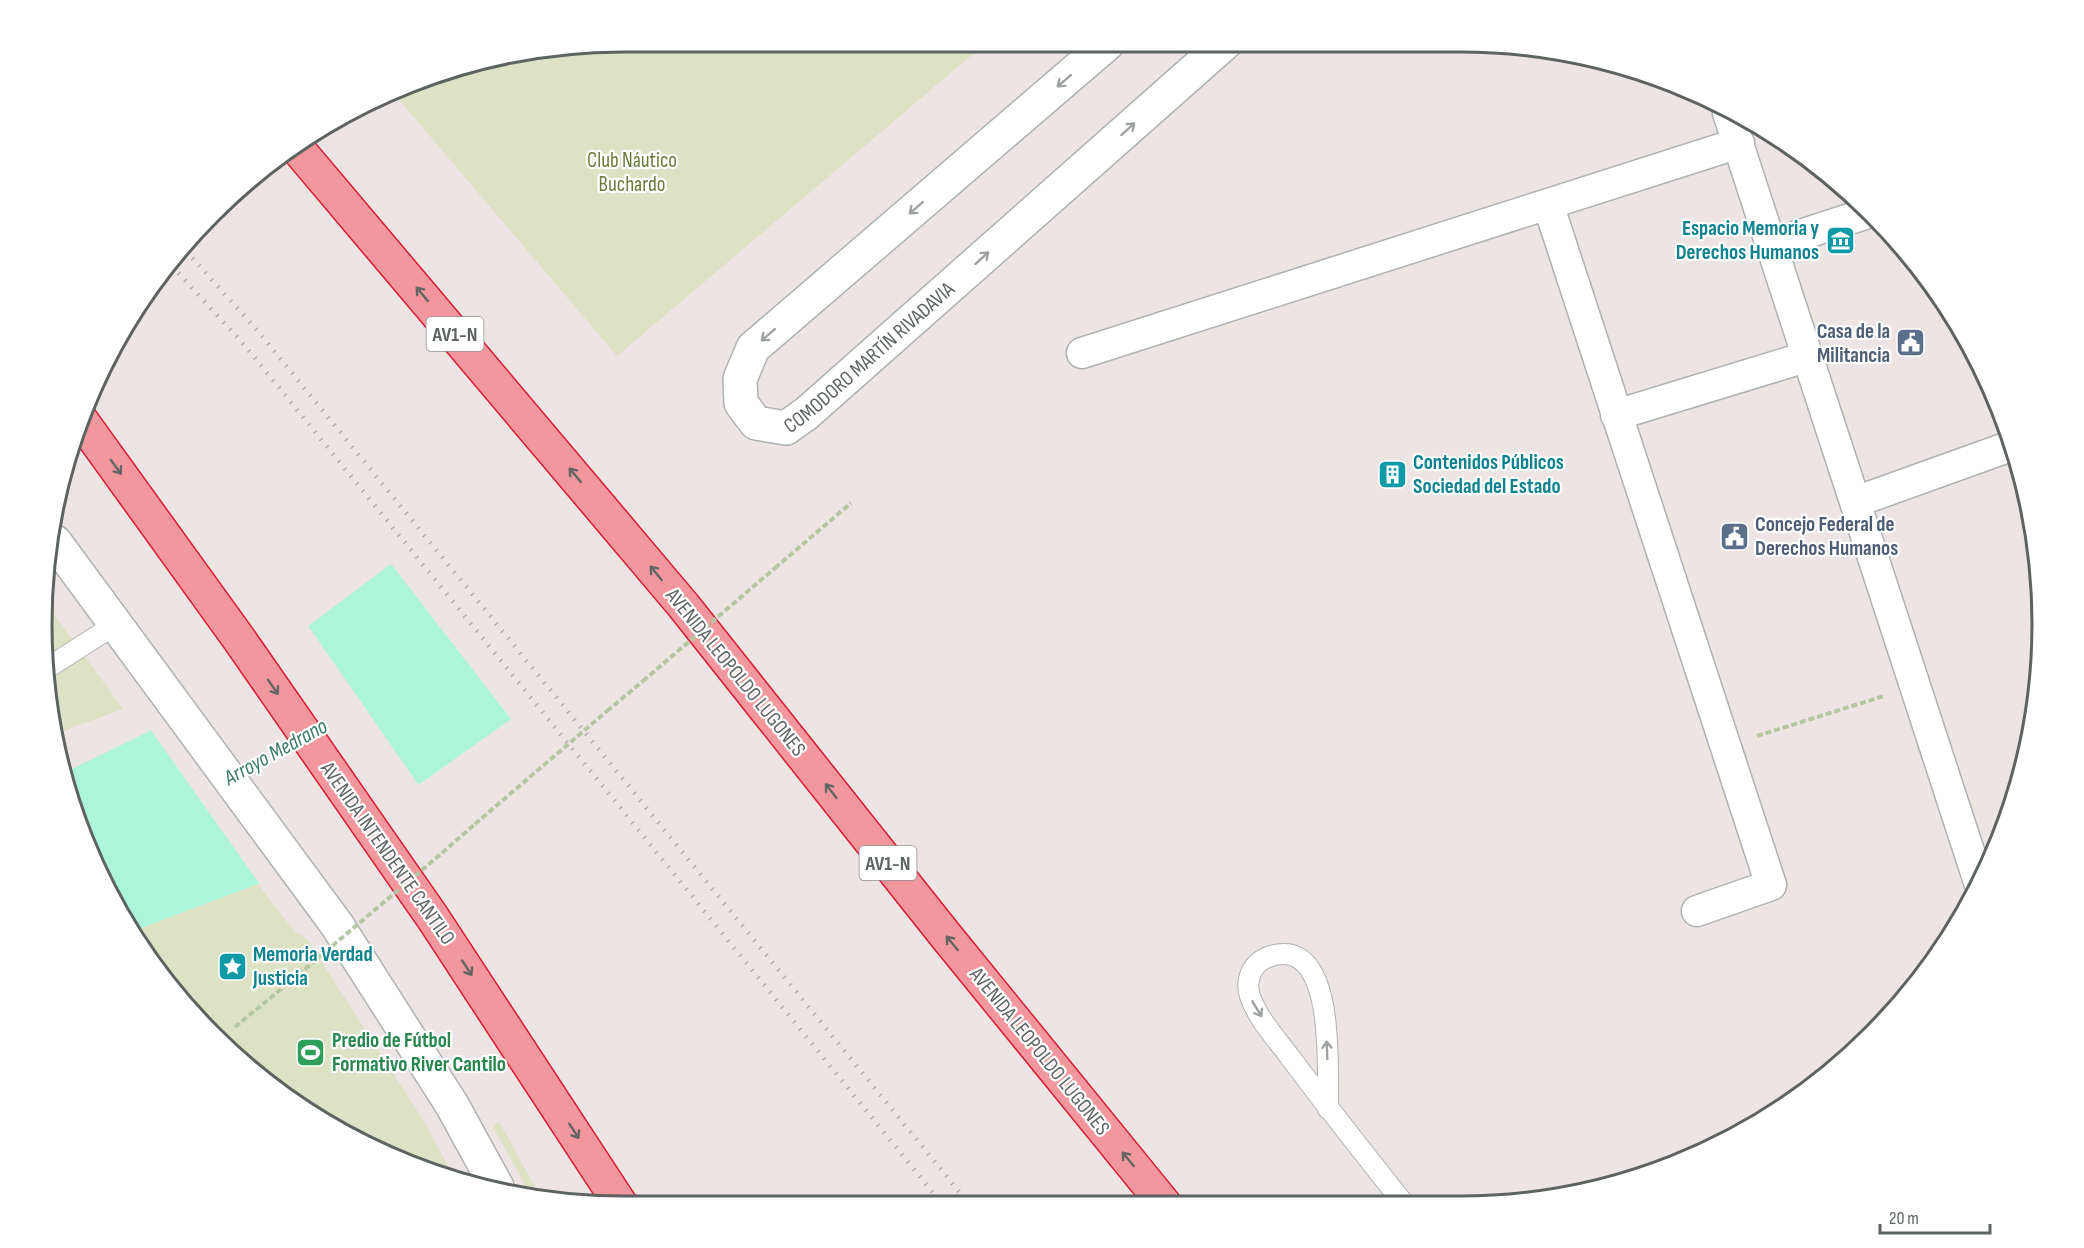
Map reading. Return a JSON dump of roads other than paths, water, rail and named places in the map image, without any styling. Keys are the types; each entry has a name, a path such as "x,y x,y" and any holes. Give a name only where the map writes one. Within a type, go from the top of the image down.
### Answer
{"highway":[{"name":"AVENIDA LEOPOLDO LUGONES","path":"301,153 684,605 946,936 1158,1196"},
{"name":"AVENIDA INTENDENTE CANTILO","path":"87,429 239,639 440,927 615,1196"}],"street":[{"name":"COMODORO MARTÍN RIVADAVIA","path":"1098,52 753,348 740,379 741,404 756,423 786,428 807,413 1215,52"},
{"path":"1731,121 1773,244 1806,357 1976,871"},
{"path":"1082,353 1739,143"},
{"path":"1548,204 1771,885 1697,911"},
{"path":"1773,244 1860,216"},
{"path":"1616,415 1806,357"},
{"path":"1855,501 2004,449"},
{"path":"58,544 300,874 391,1008 452,1105 493,1180"}],"lane":[{"path":"54,664 116,624"},
{"path":"1328,1109 1326,1036 1320,988 1313,972 1301,961 1286,954 1269,956 1256,964 1250,973 1248,986 1250,996 1267,1026 1328,1109 1398,1196"}],"water":[{"name":"Arroyo Medrano","path":"391,564 511,719 320,855 258,884 140,928 111,877 96,843 71,769 203,705"}],"railway":[{"path":"189,254 257,330 963,1196"},
{"path":"176,270 246,347 936,1196"}],"place":[{"name":"Espacio Memoria y Derechos Humanos","path":"1840,240"},
{"name":"Casa de la Militancia","path":"1911,343"},
{"name":"Contenidos Públicos Sociedad del Estado","path":"1392,474"},
{"name":"Concejo Federal de Derechos Humanos","path":"1734,536"},
{"name":"Memoria Verdad Justicia","path":"232,966"},
{"name":"Predio de Fútbol Formativo River Cantilo","path":"311,1052"}],"park label":[{"name":"Club Náutico Buchardo","path":"632,172"}]}
